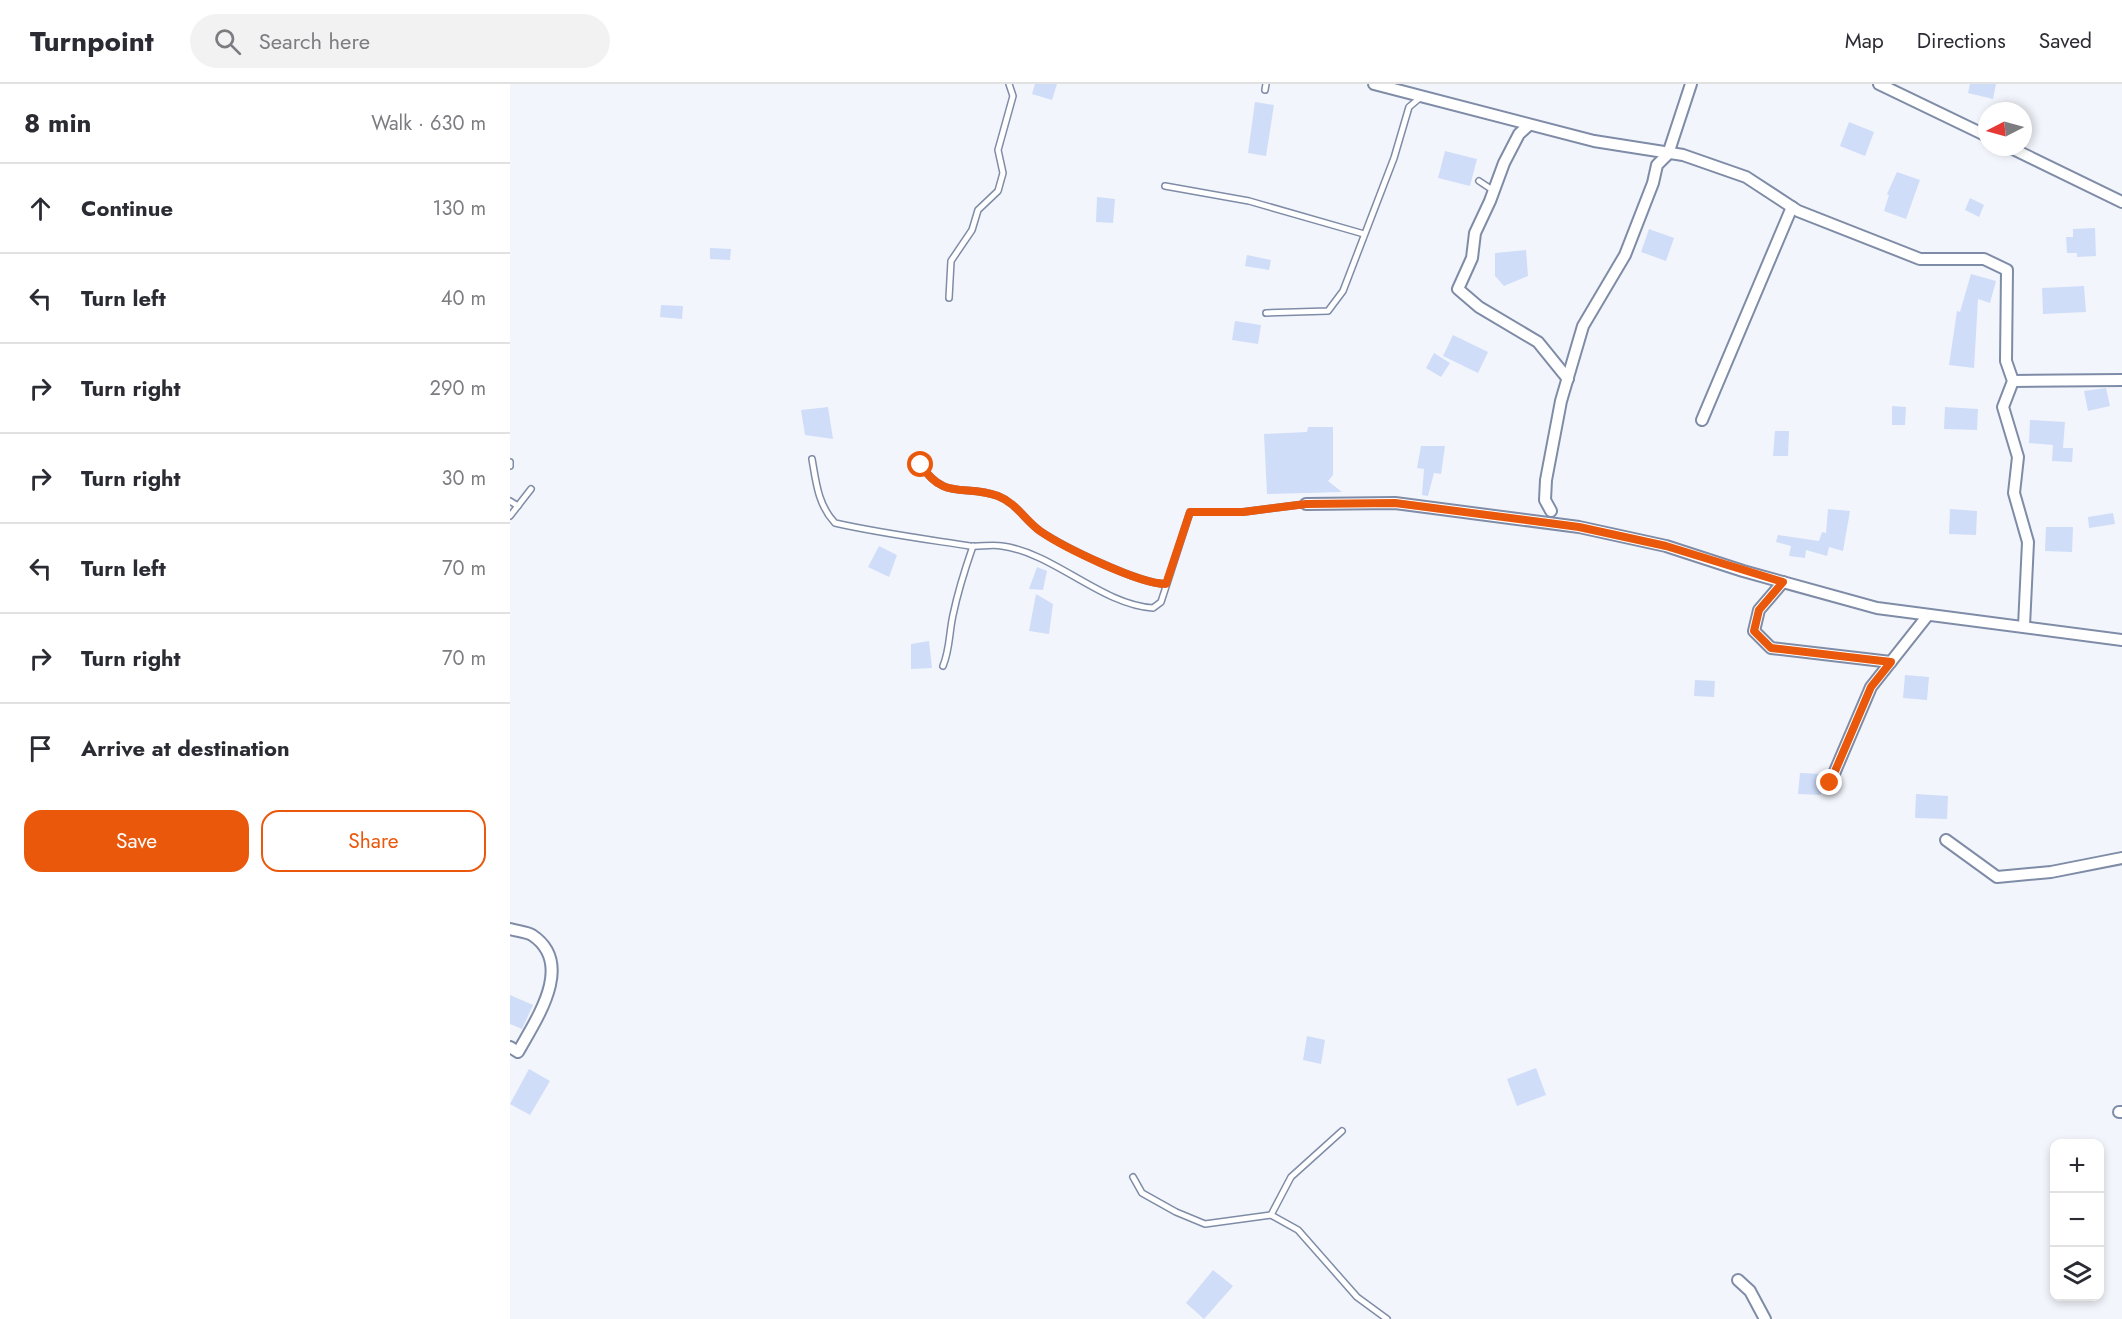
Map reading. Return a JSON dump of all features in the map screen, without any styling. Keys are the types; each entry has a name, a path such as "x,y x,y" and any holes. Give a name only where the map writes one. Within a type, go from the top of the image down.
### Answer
{"street":[{"path":"1374,84 1594,141 1683,155 1746,177 1792,207 1920,260 1983,260 2007,270 2006,361 2013,381 2003,407 2018,457 2014,493 2028,542 2024,626"},
{"path":"1551,512 1545,500 1546,480 1561,401 1583,326 1625,255 1653,183 1656,165 1668,154 1692,84"},
{"path":"1879,84 1978,132"},
{"path":"1529,124 1519,134 1475,233 1472,258 1458,289 1479,307 1518,328 1538,342 1568,379"},
{"path":"2027,156 2122,202"},
{"path":"1702,420 1792,207"},
{"path":"2013,381 2122,380"},
{"path":"1306,504 1395,503 1579,527 1666,546 1877,608 2122,640"},
{"path":"1783,582 1759,610 1754,631 1771,648 1891,662"},
{"path":"1830,783 1871,687 1928,615"},
{"path":"1946,840 1997,877 2051,872 2122,858"},
{"path":"510,929 532,935 547,951 553,976 546,1004 518,1052 510,1047"},
{"path":"1738,1280 1750,1291 1765,1319"}],"lane":[{"path":"949,298 951,261 972,230 978,210 998,190 1003,172 998,150 1013,96 1009,84"},
{"path":"1266,313 1328,311 1343,291 1394,158 1409,107 1422,95"},
{"path":"1479,181 1494,191"},
{"path":"1165,186 1249,201 1364,234"},
{"path":"813,459 816,487 826,513 835,523 973,546 1002,546 1045,560 1093,586 1142,607 1153,608 1161,602 1190,512 1243,512 1306,504"},
{"path":"921,465 929,478 942,487 995,495 1008,500 1041,531 1131,576 1155,584 1166,584"},
{"path":"510,516 531,489"},
{"path":"510,501 518,506"},
{"path":"943,666 949,650 957,598 973,546"},
{"path":"1271,1215 1291,1177 1342,1131"},
{"path":"1133,1177 1142,1193 1176,1212 1205,1224 1271,1215 1298,1230 1357,1297 1387,1319"}],"building":[{"path":"1035,84 1057,84 1052,100 1032,94"},
{"path":"1970,84 1996,84 1993,99 1968,93"},
{"path":"1255,102 1274,105 1266,156 1248,153"},
{"path":"1849,122 1874,132 1865,156 1840,146"},
{"path":"1445,151 1477,159 1470,186 1438,178"},
{"path":"1897,172 1920,180 1906,219 1884,211 1889,195 1887,194"},
{"path":"1097,197 1115,199 1113,223 1096,222"},
{"path":"1970,198 1984,205 1979,217 1965,210"},
{"path":"2095,228 2096,256 2077,257 2077,253 2067,253 2066,237 2073,237 2073,229"},
{"path":"1649,229 1674,238 1666,261 1641,252"},
{"path":"710,248 731,249 730,260 710,259"},
{"path":"1526,250 1528,276 1504,286 1495,276 1495,253"},
{"path":"1247,255 1271,260 1269,270 1245,266"},
{"path":"1971,274 1996,281 1990,303 1978,299 1974,368 1949,365 1957,311 1960,312"},
{"path":"2084,286 2086,312 2043,314 2042,288"},
{"path":"661,305 683,306 682,319 660,317"},
{"path":"1235,321 1261,325 1258,344 1232,340"},
{"path":"1453,335 1488,352 1478,373 1443,356"},
{"path":"1434,353 1450,363 1441,377 1426,368"},
{"path":"2106,388 2110,406 2088,411 2084,391"},
{"path":"1892,406 1906,407 1905,425 1892,425"},
{"path":"828,407 833,439 805,435 801,410"},
{"path":"1945,407 1978,409 1977,430 1944,429"},
{"path":"2030,420 2065,422 2063,448 2073,448 2072,462 2052,461 2053,445 2029,443"},
{"path":"1308,427 1333,427 1333,475 1328,481 1342,492 1267,494 1264,434 1307,432"},
{"path":"1775,431 1789,431 1788,456 1773,456"},
{"path":"1421,446 1445,446 1441,474 1434,473 1428,496 1422,495 1424,469 1417,468"},
{"path":"1828,509 1850,511 1843,551 1829,547 1827,556 1806,550 1805,558 1789,556 1791,546 1776,542 1778,535 1819,541 1822,532 1826,533"},
{"path":"1950,509 1977,511 1976,535 1949,534"},
{"path":"2113,513 2115,524 2089,528 2088,517"},
{"path":"2046,527 2073,527 2072,552 2045,551"},
{"path":"879,546 897,555 889,577 868,567"},
{"path":"1037,567 1047,571 1043,590 1029,589"},
{"path":"1036,594 1053,604 1049,634 1029,631"},
{"path":"929,641 932,668 911,669 911,644"},
{"path":"1905,675 1929,677 1927,700 1903,698"},
{"path":"1695,680 1715,681 1714,697 1694,696"},
{"path":"1800,773 1823,774 1821,795 1798,794"},
{"path":"1916,794 1948,796 1947,819 1915,818"},
{"path":"510,995 533,1005 522,1029 510,1024"},
{"path":"1307,1036 1325,1040 1321,1064 1303,1060"},
{"path":"1536,1068 1546,1095 1517,1106 1507,1079"},
{"path":"529,1069 550,1081 530,1115 510,1104"},
{"path":"1213,1270 1233,1286 1204,1319 1186,1303"}],"route":[{"path":"921,465 929,478 942,487 995,495 1008,500 1041,531 1131,576 1155,584 1166,584 1190,512 1243,512 1306,504 1395,503 1579,527 1666,546 1783,582 1759,610 1754,631 1771,648 1891,662 1871,687 1830,783"}]}
